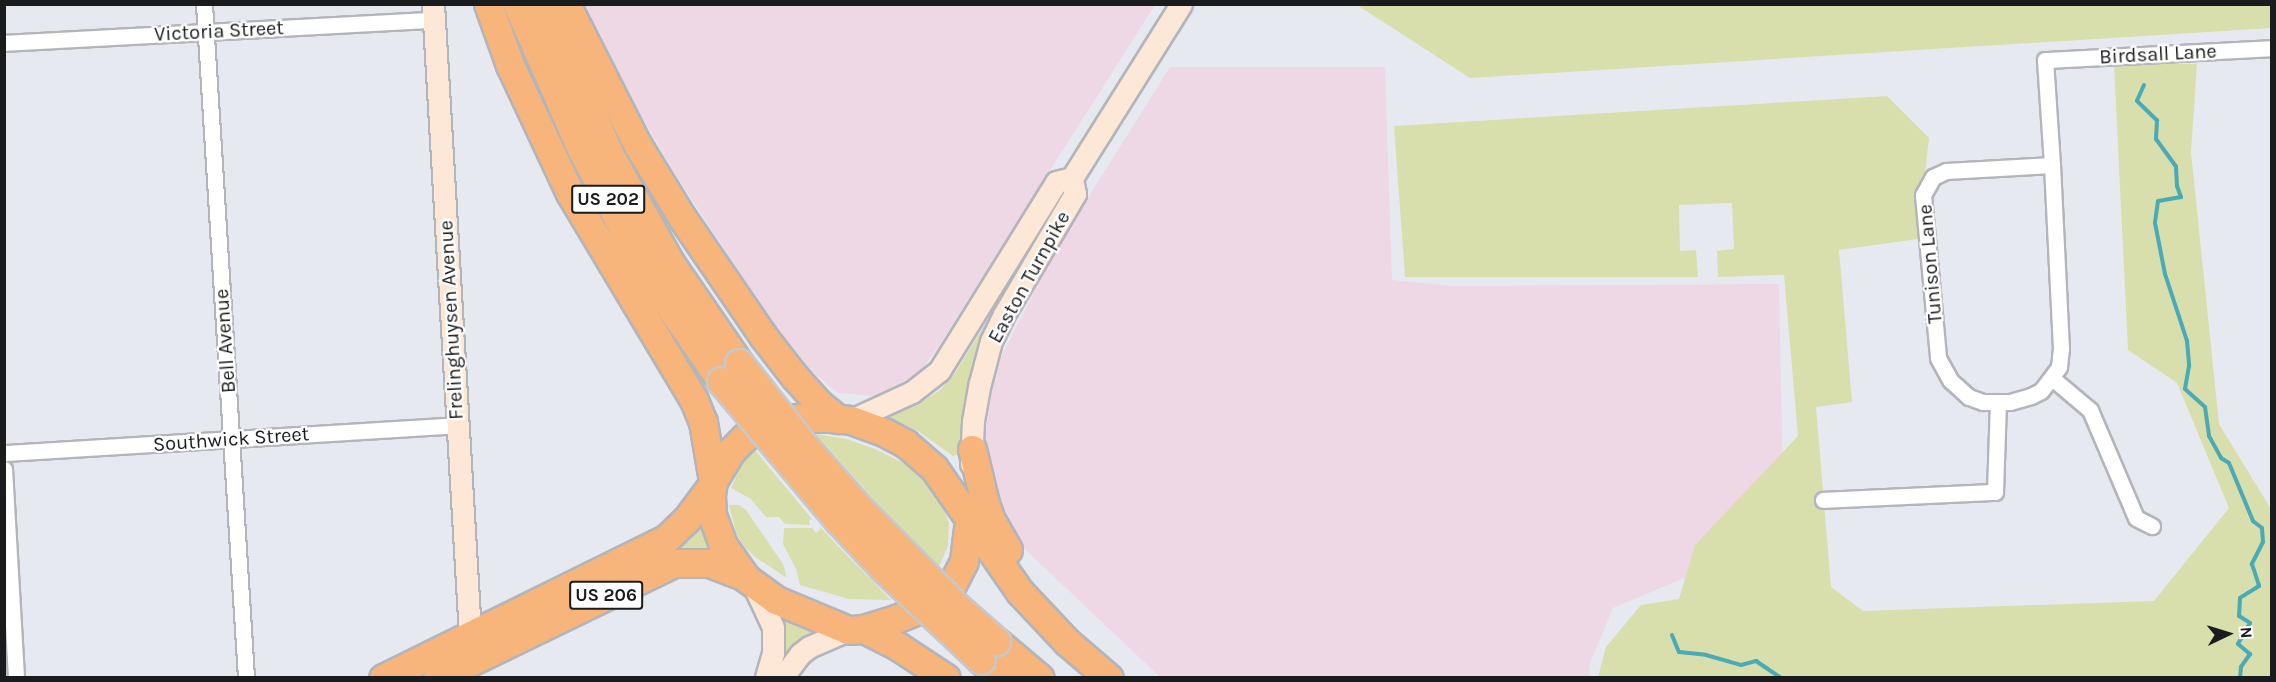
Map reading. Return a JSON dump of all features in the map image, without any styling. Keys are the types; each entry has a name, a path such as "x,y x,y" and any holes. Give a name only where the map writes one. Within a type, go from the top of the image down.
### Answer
{"highway":[{"path":"488,4 510,65 570,194 694,400 703,422 713,483"},
{"name":"US 202","path":"517,4 580,147 634,250 659,291 730,372 838,520 891,576 989,651 1040,678"},
{"name":"US 202","path":"544,4 610,155 730,372"},
{"path":"566,4 637,144 682,219 769,344 806,391 844,419"},
{"name":"US 206","path":"437,678 666,539 686,520 713,483 737,444 762,426 798,418 844,419 884,432 921,455 942,478 1020,592 1067,642 1109,678"},
{"path":"972,449 985,503 1001,541 1047,600 1127,678"},
{"name":"US 206","path":"713,483 711,504 716,529 723,545 749,580"},
{"path":"856,629 922,611 949,591 964,561 969,520"},
{"name":"US 206","path":"383,678 471,658 674,563 709,563 749,580 776,600 899,647 946,678"},
{"name":"US 202","path":"989,651 1002,678"}],"main road":[{"name":"Easton Turnpike","path":"969,520 972,449 980,383 991,341 1003,316 1075,194 1072,178 1181,4"},
{"name":"Frelinghuysen Avenue","path":"434,12 471,658"},
{"name":"Easton Turnpike","path":"844,419 912,392 939,370 1056,182 1072,178"},
{"path":"749,580 772,627 773,653 766,678"},
{"path":"782,678 800,654 809,647 856,629"}],"street":[{"name":"Bell Avenue","path":"204,4 246,678"},
{"name":"Victoria Street","path":"4,43 206,32 434,12"},
{"name":"Birdsall Lane","path":"2052,165 2046,60 2271,48"},
{"path":"2052,165 2061,350 2059,367 2052,378 2090,410 2136,518 2152,526"},
{"name":"Tunison Lane","path":"2052,165 1946,171 1933,177 1923,195 1938,358 1951,381 1969,397 1983,402 2010,402 2041,391 2052,378"},
{"path":"1823,500 1995,492 1998,402"},
{"name":"Southwick Street","path":"4,453 457,425"},
{"path":"4,469 16,678"}],"shaded area":[{"path":"576,5 1155,5 938,347 922,369 880,397 838,393 796,358 677,177"},
{"path":"1170,67 1385,67 1392,280 1452,286 1779,284 1784,536 1613,608 1590,663 1589,677 1160,677 1009,534 984,448 993,373 1057,247"}],"green space":[{"path":"2271,4 2271,28 1470,78 1357,5"},
{"path":"2114,64 2197,64 2191,152 2219,424 2271,509 2271,677 1598,677 1606,647 1641,605 1679,599 1695,545 1798,436 1784,275 1718,277 1717,251 1734,249 1732,203 1679,205 1680,251 1696,250 1698,277 1405,277 1394,126 1887,96 1929,138 1924,181 1925,238 1839,250 1852,402 1816,407 1831,587 1863,611 2154,601 2229,508 2177,383 2128,350"},
{"path":"989,318 993,320 971,388 959,454 953,456 918,431 890,418 889,415 919,404 940,390 955,373"},
{"path":"816,434 846,439 875,449 903,463 929,483 941,501 949,523 948,546 939,567 876,502"},
{"path":"754,449 812,519 809,520 810,525 785,524 779,517 766,517 751,499 731,488 741,465"},
{"path":"729,505 739,505 746,510 783,564 787,578 755,557 744,546 736,533"},
{"path":"699,524 704,524 718,550 672,550 684,541"},
{"path":"819,526 891,600 849,599 800,585 796,569 783,544 784,528 812,528 816,533 820,530"},
{"path":"784,616 820,630 803,639 782,659 779,620"}],"waterway":[{"path":"2144,85 2137,101 2157,120 2156,139 2176,167 2177,186 2181,197 2158,201 2155,223 2165,274 2187,341 2189,366 2185,389 2205,407 2209,436 2221,458 2229,463 2253,521 2262,528 2263,542 2252,564 2259,586 2240,598 2239,616 2250,623 2238,644 2250,654 2241,667 2240,678"},
{"path":"1672,635 1679,652 1706,655 1741,665 1756,661 1781,678"}]}
